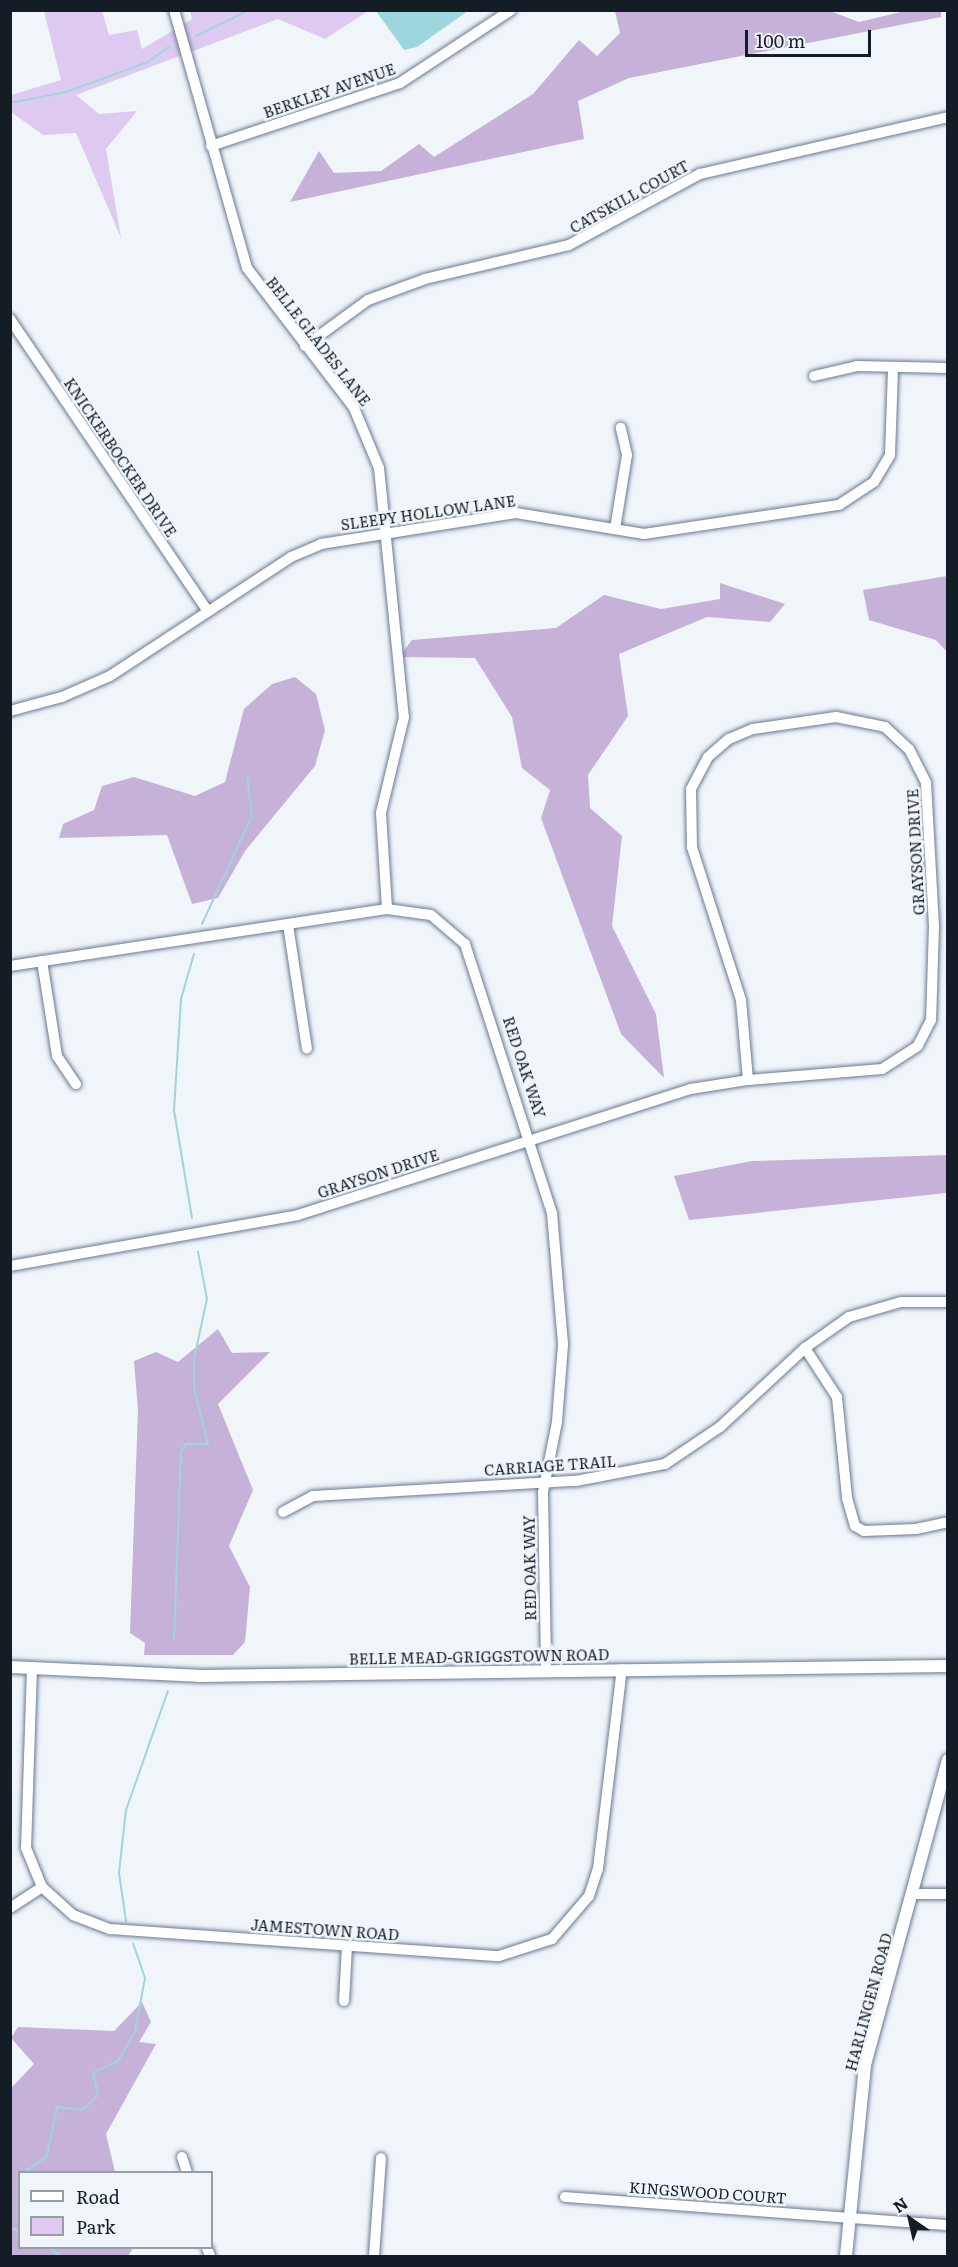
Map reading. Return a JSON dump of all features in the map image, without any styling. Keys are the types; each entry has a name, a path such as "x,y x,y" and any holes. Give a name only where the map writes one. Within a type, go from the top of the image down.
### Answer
{"street":[{"name":"BELLE GLADES LANE","path":"174,10 247,268 368,431 380,468 404,717 381,813 387,909"},
{"name":"BERKLEY AVENUE","path":"211,146 400,82 511,10"},
{"name":"CATSKILL COURT","path":"305,346 368,300 425,279 569,246 700,174 948,117"},
{"name":"KNICKERBOCKER DRIVE","path":"10,319 208,611"},
{"path":"814,376 857,366 893,370 948,368"},
{"name":"SLEEPY HOLLOW LANE","path":"10,711 110,676 309,548 387,532 516,513 644,534 839,505 858,494 891,455 893,370"},
{"path":"615,529 627,455 621,428"},
{"name":"GRAYSON DRIVE","path":"10,1266 298,1215 691,1089 748,1080 882,1069 918,1046 931,1020 934,926 926,783 909,749 873,722 836,717 753,729 721,744 692,789 692,847 741,1000 748,1080"},
{"name":"RED OAK WAY","path":"10,966 387,909 431,915 465,944 532,1140 552,1213 563,1345 558,1422 544,1481 546,1670"},
{"path":"288,925 307,1049"},
{"path":"42,961 57,1056 76,1084"},
{"name":"CARRIAGE TRAIL","path":"283,1512 313,1496 630,1475 665,1464 720,1427 805,1348 861,1312 901,1302 948,1302"},
{"path":"805,1348 837,1397 855,1526 864,1531 916,1529 948,1522"},
{"name":"BELLE MEAD-GRIGGSTOWN ROAD","path":"10,1667 198,1676 948,1666"},
{"name":"JAMESTOWN ROAD","path":"32,1668 24,1833 42,1887 73,1915 110,1929 506,1955 540,1946 573,1921 598,1869 622,1670"},
{"name":"HARLINGEN ROAD","path":"846,2256 865,2065 948,1760"},
{"path":"10,1908 42,1887"},
{"path":"912,1894 948,1894"},
{"path":"344,2001 347,1946"},
{"path":"183,2157 187,2171"},
{"path":"374,2256 381,2158"},
{"name":"KINGSWOOD COURT","path":"565,2197 850,2216 948,2225"}],"green space":[{"path":"44,11 102,11 109,35 137,30 142,49 192,19 190,11 368,11 325,39 278,19 76,95 99,114 137,111 106,149 121,238 76,133 43,135 11,112 11,95 61,80"}],"shaded area":[{"path":"615,11 830,11 859,22 905,11 941,11 941,17 629,78 578,101 584,139 290,202 319,151 334,173 381,171 419,144 434,157 533,94 579,40 597,56 620,33"},
{"path":"947,576 947,652 936,640 869,620 863,590"},
{"path":"720,583 785,604 770,622 707,617 619,654 628,716 588,775 590,808 622,836 612,926 656,1014 664,1078 621,1034 541,818 550,790 522,768 512,717 475,658 399,657 412,640 556,628 604,595 661,609 720,599"},
{"path":"295,677 316,694 325,730 315,766 245,851 218,898 192,904 167,835 59,838 63,824 94,810 102,786 134,777 195,796 225,782 244,709 272,684"},
{"path":"947,1155 947,1193 689,1220 674,1176 752,1161"},
{"path":"218,1329 232,1353 270,1352 218,1404 253,1490 229,1546 250,1587 245,1642 233,1655 144,1655 145,1643 130,1633 138,1410 134,1361 156,1352 178,1362"},
{"path":"142,2002 151,2022 139,2042 156,2044 106,2134 115,2171 18,2171 18,2249 132,2249 128,2256 11,2256 11,2088 34,2064 11,2038 18,2027 114,2031"}],"water":[{"path":"376,11 468,11 417,47 404,50"}],"waterway":[{"path":"196,36 249,10"},
{"path":"10,103 66,92 148,62 170,46"},
{"path":"202,924 252,816 247,778"},
{"path":"192,1218 174,1110 181,999 194,954"},
{"path":"174,1640 181,1452 186,1444 208,1444 194,1388 194,1359 207,1299 198,1252"},
{"path":"126,1921 119,1873 126,1810 168,1691"},
{"path":"26,2171 47,2156 57,2107 81,2110 89,2104 98,2095 93,2073 118,2061 135,2031 145,1978 133,1944"},
{"path":"10,2227 18,2231"},
{"path":"50,2249 61,2256"}]}
